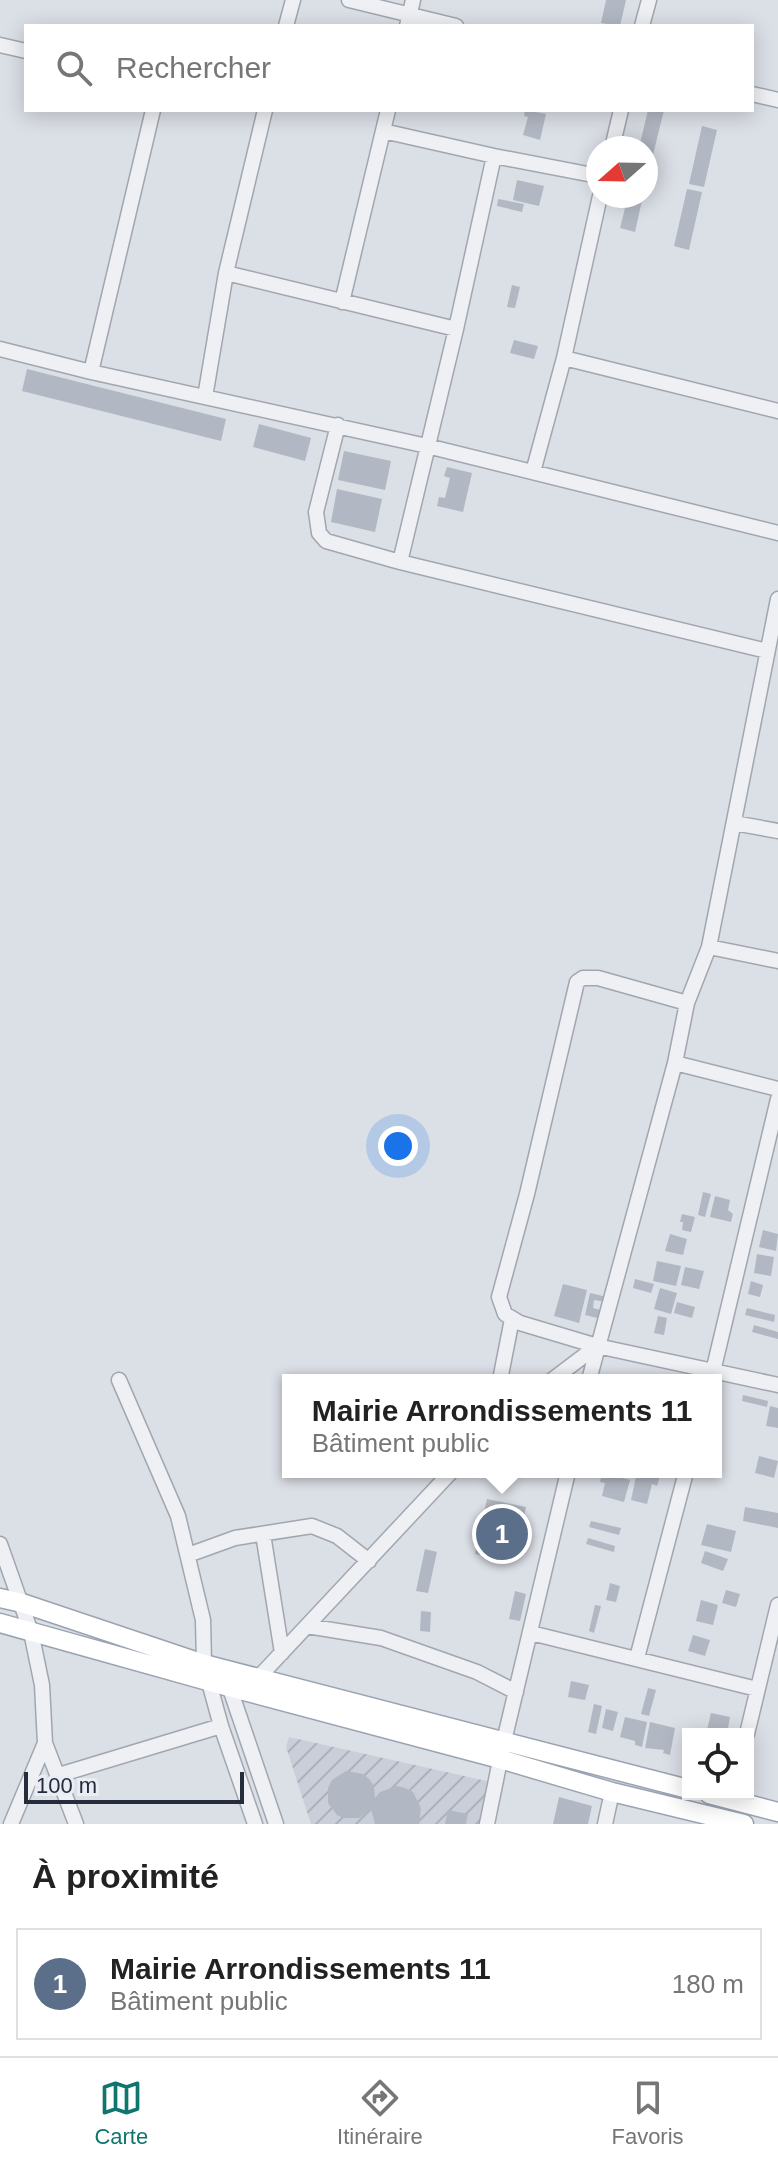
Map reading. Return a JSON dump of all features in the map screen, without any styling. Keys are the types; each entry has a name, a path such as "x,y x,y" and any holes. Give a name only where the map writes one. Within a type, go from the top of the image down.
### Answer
{"main road":[{"path":"0,1598 22,1603 206,1673"},
{"path":"0,1623 502,1750 682,1788"},
{"path":"226,1678 259,1677 502,1750 612,1792 732,1823"},
{"path":"741,1800 778,1812"}],"street":[{"path":"287,24 293,0"},
{"path":"349,0 408,21 437,24"},
{"path":"408,21 413,0"},
{"path":"643,24 649,0"},
{"path":"0,45 24,51"},
{"path":"754,94 778,100"},
{"path":"91,372 153,112"},
{"path":"205,397 226,273 265,112"},
{"path":"342,302 388,112"},
{"path":"615,136 621,112"},
{"path":"383,131 586,174"},
{"path":"400,562 494,156"},
{"path":"533,472 564,358 597,208"},
{"path":"226,273 456,329"},
{"path":"0,349 427,446 778,533"},
{"path":"564,358 778,411"},
{"path":"338,425 316,512 319,533 326,541 400,562 767,651"},
{"path":"590,1374 675,1063 687,1003 709,947 778,599"},
{"path":"734,823 778,831"},
{"path":"709,947 778,961"},
{"path":"687,1003 598,978 583,978 577,982 527,1194 499,1297 505,1314 512,1319 597,1346 704,1374"},
{"path":"675,1063 778,1089"},
{"path":"712,1374 778,1099"},
{"path":"501,1374 512,1319"},
{"path":"560,1374 597,1346"},
{"path":"722,1377 778,1385"},
{"path":"119,1380 178,1516 203,1620 206,1673 255,1824"},
{"path":"259,1677 445,1478"},
{"path":"487,1824 567,1478"},
{"path":"637,1658 684,1478"},
{"path":"188,1555 235,1538 312,1526 337,1536 369,1561"},
{"path":"263,1534 282,1653"},
{"path":"0,1544 31,1632 42,1685 45,1743 76,1824"},
{"path":"748,1728 778,1605"},
{"path":"307,1626 381,1638 477,1672 516,1692"},
{"path":"531,1633 757,1689"},
{"path":"226,1678 276,1824"},
{"path":"59,1775 221,1726"},
{"path":"11,1824 45,1743"},
{"path":"605,1824 612,1792"},
{"path":"732,1800 732,1823"}],"shaded area":[{"path":"289,1737 491,1782 481,1824 311,1824 286,1747"}],"building":[{"path":"606,0 626,0 620,24 601,23"},
{"path":"525,112 546,114 540,140 523,135 528,117 524,116"},
{"path":"648,112 664,112 658,136 642,136"},
{"path":"702,126 717,130 704,187 689,184"},
{"path":"517,180 544,186 539,206 513,200"},
{"path":"687,189 702,192 689,250 674,246"},
{"path":"498,199 524,204 522,212 497,206"},
{"path":"625,208 640,208 635,232 620,228"},
{"path":"512,285 520,287 515,308 507,307"},
{"path":"514,340 538,346 534,359 510,353"},
{"path":"27,369 226,419 221,441 22,391"},
{"path":"259,424 311,438 305,461 253,447"},
{"path":"344,451 391,461 385,490 338,480"},
{"path":"447,467 472,473 463,512 437,506 439,497 445,498 450,478 444,476"},
{"path":"337,489 382,499 375,532 331,522"},
{"path":"703,1192 711,1194 705,1217 698,1215"},
{"path":"715,1196 730,1200 728,1210 733,1214 731,1222 710,1217"},
{"path":"682,1214 695,1217 691,1232 682,1230"},
{"path":"763,1230 778,1234 776,1251 759,1247"},
{"path":"670,1234 687,1239 683,1255 665,1251"},
{"path":"757,1254 774,1257 771,1276 754,1273"},
{"path":"657,1261 681,1266 676,1286 653,1281"},
{"path":"685,1267 704,1271 699,1289 681,1285"},
{"path":"635,1279 654,1284 651,1293 633,1288"},
{"path":"751,1281 763,1285 760,1297 748,1294"},
{"path":"563,1284 587,1290 579,1323 554,1316"},
{"path":"660,1288 677,1293 671,1314 654,1309"},
{"path":"590,1293 607,1297 605,1302 594,1300 593,1308 604,1311 602,1319 585,1315"},
{"path":"677,1302 695,1307 692,1318 674,1313"},
{"path":"747,1308 775,1315 774,1322 745,1315"},
{"path":"658,1316 667,1318 664,1335 654,1333"},
{"path":"754,1325 778,1332 778,1339 752,1332"},
{"path":"743,1395 768,1401 767,1407 742,1401"},
{"path":"770,1406 778,1408 778,1428 766,1426"},
{"path":"759,1456 778,1461 774,1478 755,1473"},
{"path":"601,1478 630,1480 624,1502 602,1496 605,1483 600,1482"},
{"path":"636,1478 659,1478 657,1486 652,1484 647,1504 631,1500"},
{"path":"487,1499 526,1507 514,1562 475,1554"},
{"path":"745,1507 778,1513 778,1528 743,1521"},
{"path":"591,1521 621,1528 619,1535 589,1527"},
{"path":"707,1524 736,1531 731,1552 701,1545"},
{"path":"588,1538 615,1546 614,1552 586,1544"},
{"path":"425,1549 437,1552 428,1593 416,1591"},
{"path":"705,1551 728,1559 723,1571 701,1563"},
{"path":"610,1583 620,1586 616,1602 606,1600"},
{"path":"726,1590 740,1594 736,1607 722,1603"},
{"path":"515,1591 526,1594 520,1621 509,1619"},
{"path":"701,1600 718,1605 713,1625 696,1621"},
{"path":"595,1605 601,1606 594,1633 589,1631"},
{"path":"421,1611 431,1612 430,1632 420,1631"},
{"path":"693,1635 710,1640 705,1656 688,1651"},
{"path":"571,1681 589,1685 585,1700 568,1697"},
{"path":"648,1688 656,1690 649,1716 641,1714"},
{"path":"594,1704 602,1706 596,1734 588,1732"},
{"path":"606,1709 618,1712 613,1731 602,1728"},
{"path":"711,1713 730,1717 728,1728 707,1728"},
{"path":"625,1717 647,1722 642,1747 635,1745 635,1741 620,1737"},
{"path":"650,1722 675,1728 670,1755 663,1753 664,1750 645,1748"},
{"path":"346,1771 363,1774 369,1779 374,1786 375,1798 380,1792 397,1786 413,1792 421,1808 419,1824 375,1824 371,1809 359,1818 337,1815 328,1803 328,1788 332,1780"},
{"path":"559,1797 592,1806 588,1824 553,1824"},
{"path":"448,1810 468,1814 466,1824 445,1824"}],"place":[{"name":"Mairie Arrondissements 11","path":"502,1534"}]}
